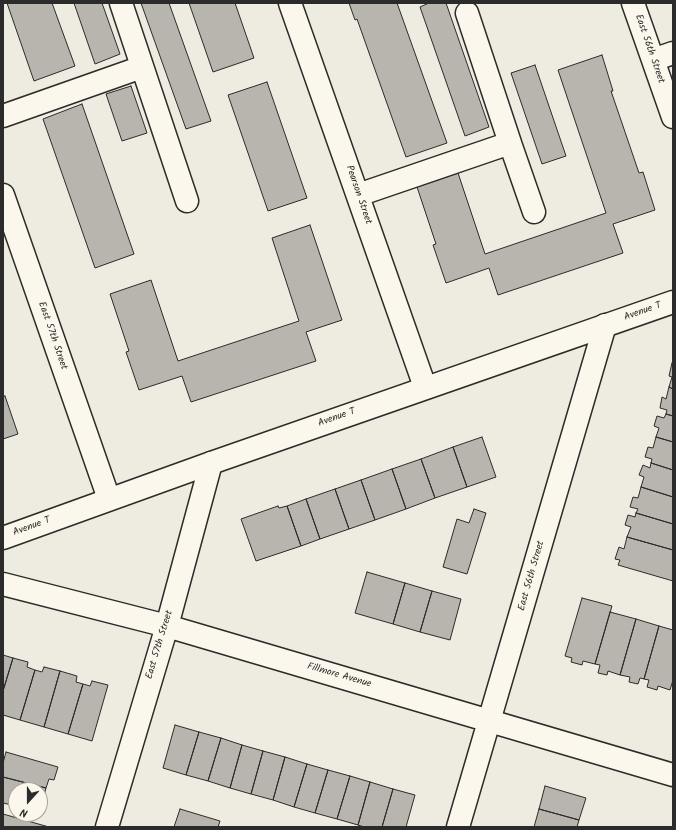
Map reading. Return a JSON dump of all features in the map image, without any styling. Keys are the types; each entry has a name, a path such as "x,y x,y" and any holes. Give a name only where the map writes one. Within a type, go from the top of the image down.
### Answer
{"street":[{"path":"121,3 187,201"},
{"name":"Pearson Street","path":"290,3 425,387"},
{"name":"East 56th Street","path":"633,3 663,56 673,117"},
{"path":"467,13 534,212"},
{"path":"3,116 142,67"},
{"path":"358,194 510,143"},
{"name":"East 57th Street","path":"3,195 109,499"},
{"name":"Avenue T","path":"3,538 425,387 673,302"},
{"name":"East 56th Street","path":"458,827 605,325"},
{"name":"East 57th Street","path":"107,827 167,626 211,463"},
{"name":"Fillmore Avenue","path":"3,584 167,626 673,775"}],"building":[{"path":"7,3 52,3 75,66 34,81"},
{"path":"74,3 102,3 120,54 95,64"},
{"path":"141,3 169,3 211,121 186,129"},
{"path":"189,3 235,3 254,58 213,72"},
{"path":"349,3 397,3 447,143 406,157 357,19 355,20"},
{"path":"429,3 446,3 489,127 465,136 420,7"},
{"path":"602,55 613,91 611,91 639,173 643,172 655,210 613,224 623,253 498,295 489,268 446,283 433,245 436,244 417,187 458,173 485,254 606,213 558,70"},
{"path":"535,65 566,156 542,164 511,73"},
{"path":"267,82 307,198 268,211 228,95"},
{"path":"131,86 147,133 122,141 106,94"},
{"path":"82,104 134,254 95,268 43,119"},
{"path":"310,225 342,320 306,332 316,361 191,402 182,376 139,390 126,352 129,351 110,294 151,280 178,361 299,321 272,238"},
{"path":"672,363 673,389 669,387 672,377 669,376"},
{"path":"669,387 673,389 673,416 666,414 667,410 660,408 662,397 666,399"},
{"path":"5,396 18,434 3,439 3,397"},
{"path":"666,414 673,416 673,442 656,437 659,428 654,426 657,416 664,418"},
{"path":"482,437 496,477 467,487 453,447"},
{"path":"656,437 673,442 673,470 651,463 652,459 645,457 648,447 653,448"},
{"path":"453,447 467,487 435,498 421,459"},
{"path":"421,459 435,498 406,509 392,469"},
{"path":"651,463 673,470 673,497 641,487 644,477 639,475 643,465 650,468"},
{"path":"392,469 406,509 375,520 361,480"},
{"path":"361,480 375,520 349,529 335,489"},
{"path":"641,487 673,497 673,524 636,513 638,509 630,507 633,497 638,498"},
{"path":"335,489 349,529 320,539 306,499"},
{"path":"306,499 320,539 301,546 287,506"},
{"path":"278,506 279,508 287,506 301,546 256,561 241,519"},
{"path":"474,509 486,513 467,574 443,567 457,519 469,523"},
{"path":"636,513 673,524 673,550 627,537 631,527 625,525 628,515 635,517"},
{"path":"627,537 673,550 673,581 618,565 620,560 615,559 619,547 624,549"},
{"path":"367,572 405,583 393,624 355,613"},
{"path":"405,583 432,591 420,632 393,624"},
{"path":"432,591 461,599 450,640 420,632"},
{"path":"582,598 612,606 595,664 583,661 582,665 571,662 572,658 565,656"},
{"path":"610,612 636,619 620,675 608,671 607,675 598,673 600,665 595,664"},
{"path":"636,619 659,626 644,679 640,678 638,684 629,682 630,677 620,675"},
{"path":"659,626 673,630 673,680 670,690 658,686 657,690 647,687 649,680 644,679"},
{"path":"3,655 13,658 3,691"},
{"path":"13,658 28,662 27,667 35,670 20,720 3,715 3,691"},
{"path":"44,667 60,671 44,727 20,720 35,670 42,672"},
{"path":"60,671 77,676 76,682 83,684 68,734 44,727"},
{"path":"92,681 108,685 92,741 68,734 83,684 90,686"},
{"path":"175,725 199,732 186,775 163,768"},
{"path":"199,732 221,738 208,781 186,775"},
{"path":"221,738 242,745 230,788 208,781"},
{"path":"242,745 263,751 251,794 230,788"},
{"path":"263,751 285,757 273,800 251,794"},
{"path":"6,752 58,767 54,780 49,779 48,782 23,782 3,777 3,763"},
{"path":"285,757 307,764 294,807 273,800"},
{"path":"307,764 328,770 315,813 294,807"},
{"path":"328,770 350,776 337,819 315,813"},
{"path":"350,776 370,782 358,825 337,819"},
{"path":"3,777 23,782 8,782 8,804 3,803"},
{"path":"370,782 393,789 382,827 364,827 358,825"},
{"path":"545,786 586,798 579,820 539,809"},
{"path":"393,789 415,795 406,827 382,827"},
{"path":"180,809 220,821 218,827 174,827"},
{"path":"539,809 579,820 577,827 534,827"},
{"path":"3,814 8,815 8,822 31,822 49,827 3,827"}]}
